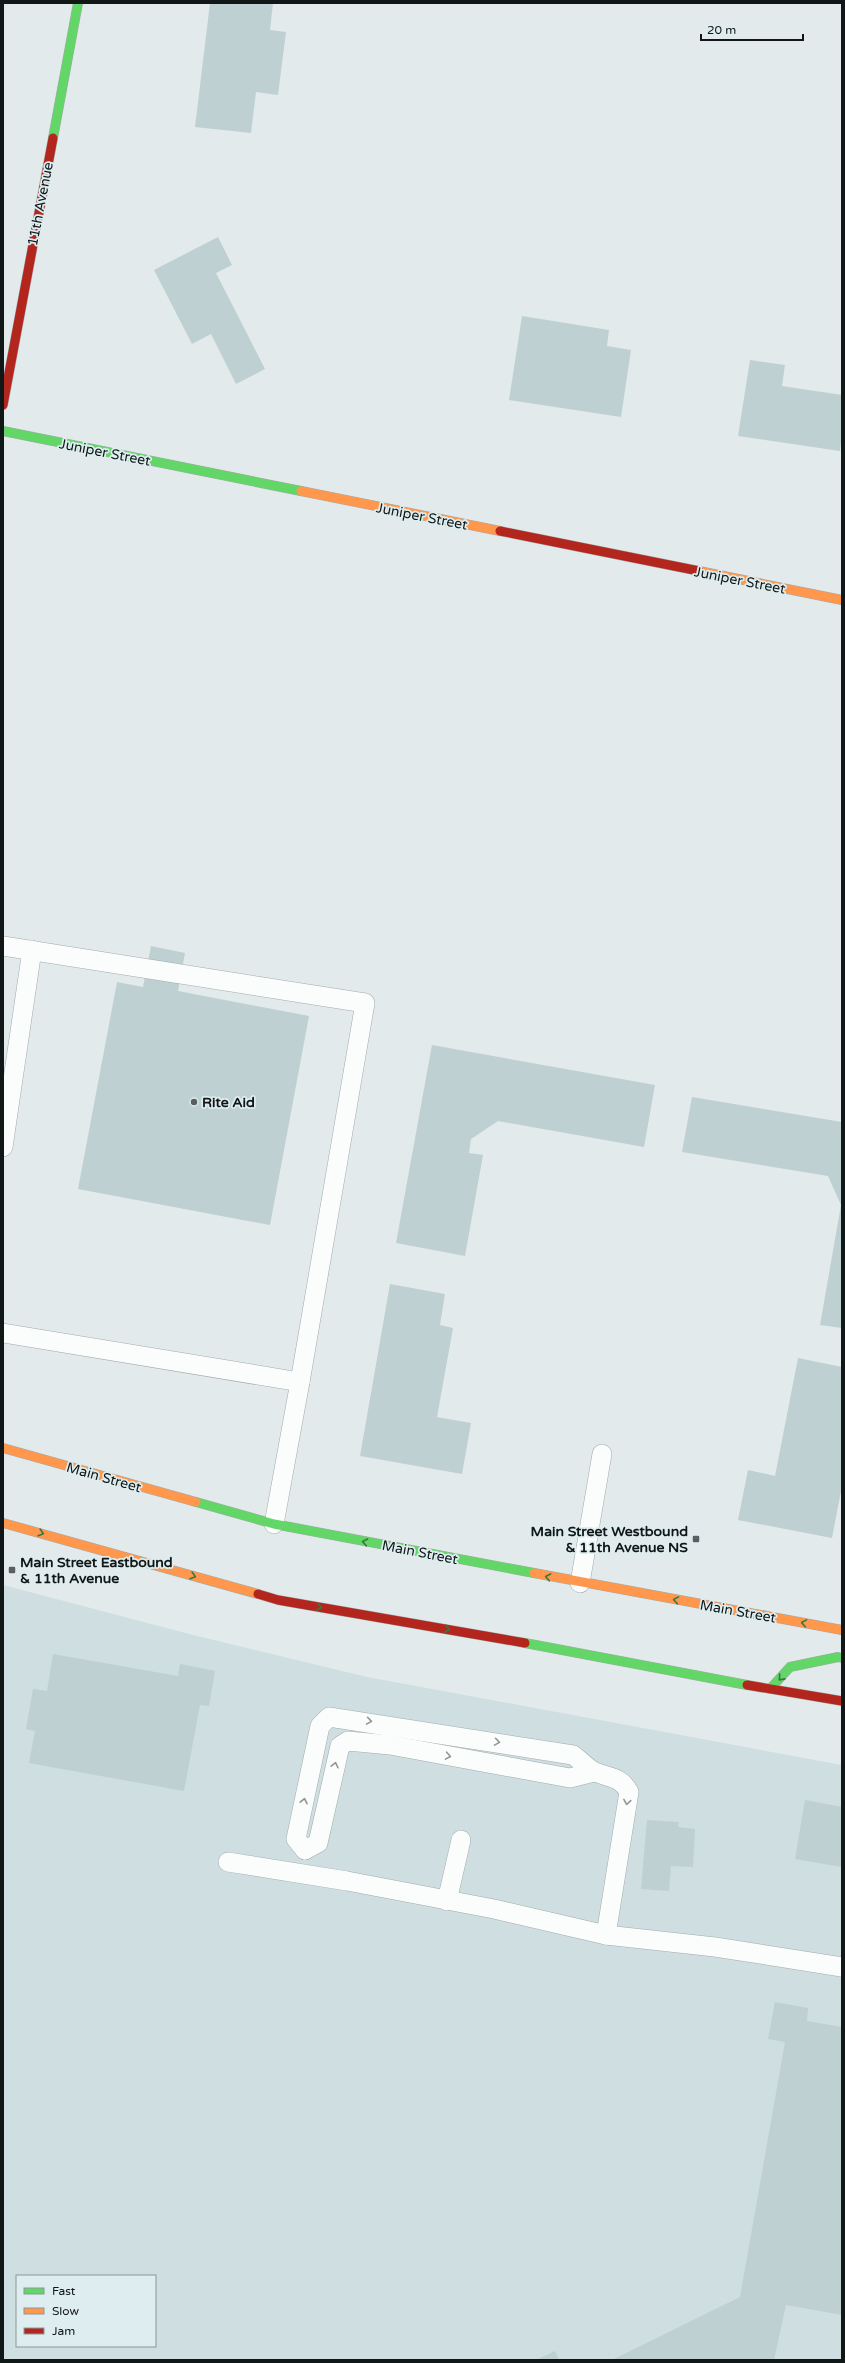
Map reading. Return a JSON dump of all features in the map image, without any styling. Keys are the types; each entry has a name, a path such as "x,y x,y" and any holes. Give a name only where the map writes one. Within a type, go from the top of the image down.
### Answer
{"main road":[{"name":"11th Avenue","path":"3,405 78,3"},
{"name":"Juniper Street","path":"3,431 842,600"},
{"name":"Main Street","path":"3,1448 274,1524 580,1583 842,1630"},
{"path":"3,1523 278,1600 560,1648 770,1689 842,1701"},
{"path":"770,1689 790,1667 838,1657 842,1658"}],"lane":[{"path":"3,946 364,1002 300,1382 274,1524"},
{"path":"3,1147 32,950"},
{"path":"3,1333 300,1382"},
{"path":"580,1583 602,1454"},
{"path":"305,1850 296,1839 320,1726 329,1717 343,1717 573,1755 594,1772 617,1778 624,1783 629,1792 606,1935"},
{"path":"300,1874 305,1850 318,1843 340,1746 348,1740 390,1745 570,1778 594,1772"},
{"path":"447,1901 460,1840"},
{"path":"228,1862 447,1901 606,1935 715,1947 842,1967"}],"shaded area":[{"path":"3,1585 193,1635 367,1677 842,1765 842,2360 3,2360"}],"building":[{"path":"210,3 273,3 270,30 286,32 278,95 256,92 251,133 195,127"},
{"path":"218,237 232,265 216,273 265,369 236,384 211,334 192,344 154,270"},
{"path":"522,316 609,330 607,346 631,350 621,417 509,400"},
{"path":"750,360 785,365 782,386 842,395 842,434 840,451 738,436"},
{"name":"Rite Aid","path":"151,946 185,953 178,991 309,1016 270,1225 78,1189 117,982 143,987"},
{"path":"432,1045 655,1085 644,1147 498,1121 471,1139 469,1153 483,1155 465,1256 396,1243"},
{"path":"692,1097 842,1122 842,1328 820,1325 841,1205 828,1176 682,1152"},
{"path":"390,1284 445,1294 440,1325 453,1328 437,1417 471,1423 462,1474 360,1456"},
{"path":"798,1358 842,1367 842,1486 832,1538 738,1520 748,1470 775,1476"},
{"path":"53,1654 178,1676 180,1664 215,1671 209,1706 200,1705 184,1791 29,1763 35,1731 26,1729 33,1689 47,1691"},
{"path":"805,1800 842,1807 842,1867 795,1859"},
{"path":"647,1820 679,1822 678,1827 695,1829 693,1867 671,1866 669,1891 641,1889"},
{"path":"775,2002 808,2008 807,2021 842,2027 842,2315 786,2305 774,2360 612,2360 740,2297 785,2042 768,2039"},
{"path":"555,2351 559,2360 536,2360"}],"traffic: fast":[{"path":"53,138 78,3"},
{"path":"3,431 301,491"},
{"path":"196,1502 274,1524 534,1573"},
{"path":"525,1643 747,1685"},
{"path":"770,1689 790,1667 838,1657 842,1658"}],"traffic: slow":[{"path":"301,491 500,531"},
{"path":"699,571 842,600"},
{"path":"3,1448 196,1502"},
{"path":"3,1523 258,1594"},
{"path":"534,1573 842,1630"}],"traffic: jam":[{"path":"3,405 53,138"},
{"path":"500,531 699,571"},
{"path":"258,1594 278,1600 525,1643"},
{"path":"747,1685 842,1701"}],"place":[{"name":"Rite Aid","path":"194,1102"},
{"name":"Main Street Westbound & 11th Avenue NS","path":"696,1539"},
{"name":"Main Street Eastbound & 11th Avenue","path":"12,1570"}]}
